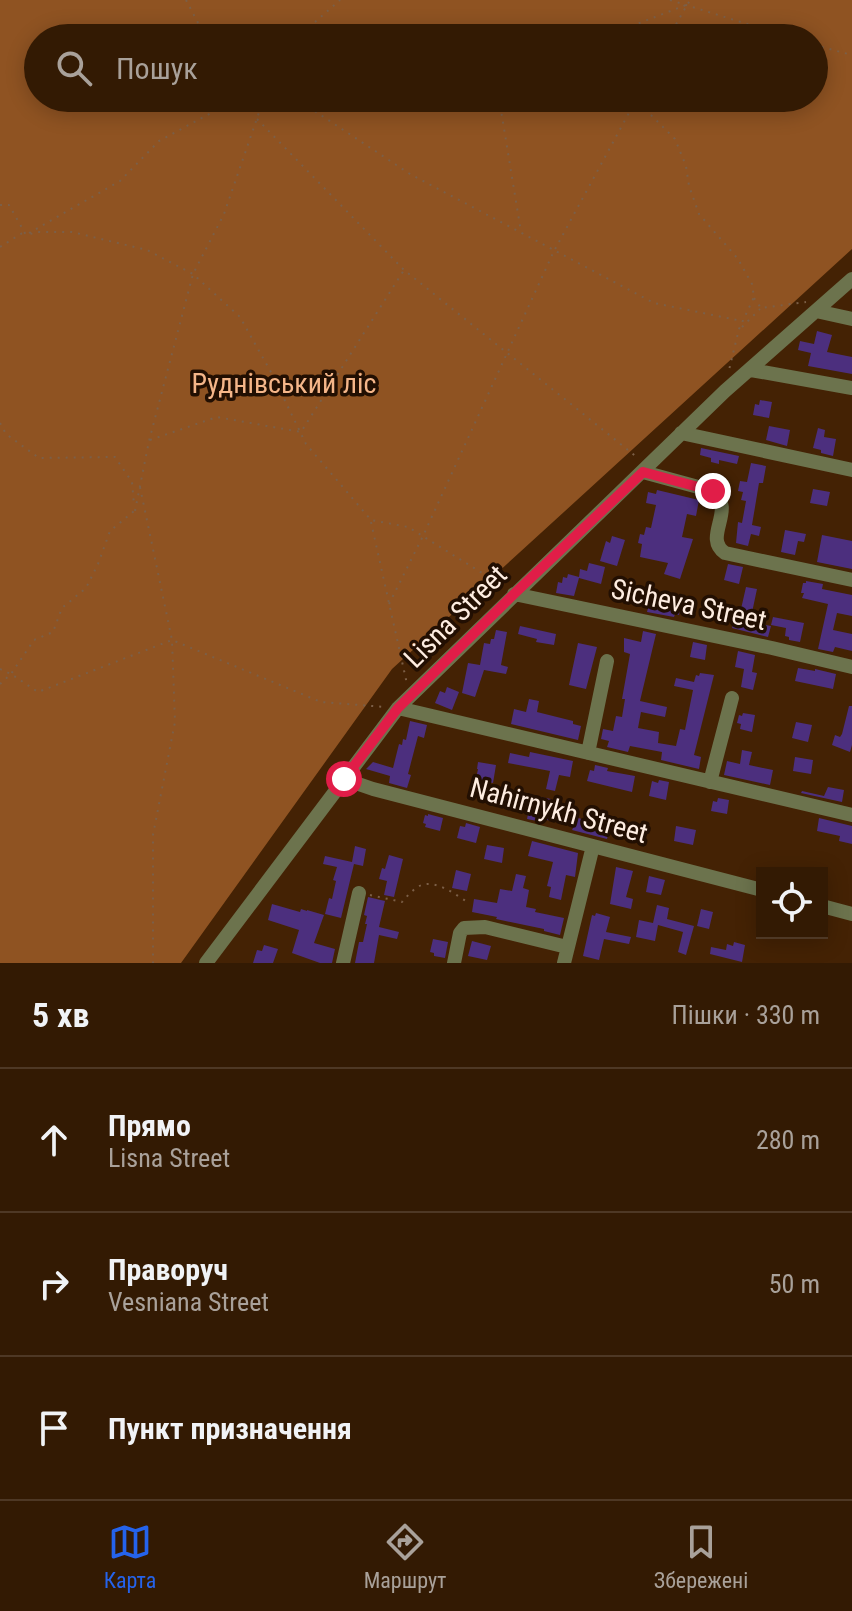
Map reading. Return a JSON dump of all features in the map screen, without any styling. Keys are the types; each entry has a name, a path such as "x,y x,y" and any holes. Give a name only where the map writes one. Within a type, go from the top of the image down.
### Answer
{"street":[{"name":"Lisna Street","path":"206,963 398,708 725,391 852,279"},
{"path":"816,311 852,319"},
{"path":"751,370 852,388"},
{"path":"681,433 852,470"},
{"path":"646,469 713,491 720,497 723,505 716,543 725,553 852,580"},
{"name":"Sicheva Street","path":"514,594 852,667"},
{"path":"588,753 607,661"},
{"path":"710,782 732,698"},
{"path":"398,708 852,815"},
{"name":"Nahirnykh Street","path":"344,779 756,888"},
{"path":"564,963 593,846"},
{"path":"343,963 359,893"},
{"path":"828,908 852,914"},
{"path":"454,963 460,933 472,926 567,947"}],"path":[{"path":"186,0 199,24"},
{"path":"313,24 340,0"},
{"path":"670,0 747,24"},
{"path":"676,24 690,0"},
{"path":"637,24 686,5"},
{"path":"828,49 852,55"},
{"path":"0,247 120,181 159,141 213,112"},
{"path":"0,684 11,674 34,640 53,632 62,608 86,588 110,531 135,511 149,441 193,274 224,214 259,112"},
{"path":"316,112 410,174 654,303 742,321"},
{"path":"501,112 522,234"},
{"path":"389,604 554,251 629,112"},
{"path":"649,112 675,139 699,214 738,259 761,308"},
{"path":"257,119 404,270 646,469"},
{"path":"0,205 9,205 25,233"},
{"path":"25,233 72,232 147,250 193,274 240,317 306,444 371,520 410,697"},
{"path":"301,432 404,270"},
{"path":"725,391 739,329 754,297"},
{"path":"739,329 761,308 807,302 816,311"},
{"path":"149,441 217,417 301,432"},
{"path":"0,423 6,434 39,458 115,457 132,482 135,511"},
{"path":"140,487 172,640 175,722 153,835 153,963"},
{"path":"371,520 408,527 514,594"},
{"path":"0,669 38,692 172,640 321,702 398,708"},
{"path":"359,893 402,902 417,887 426,884 439,886 469,903"}],"green space":[{"name":"Руднівський ліс","path":"0,0 852,0 852,249 392,669 181,963 0,963"}],"building":[{"path":"817,331 832,335 827,352 852,357 852,374 808,366 811,353 798,350 800,341 814,344"},
{"path":"760,400 772,402 769,418 753,415 755,404 759,405"},
{"path":"769,426 790,430 787,446 766,440"},
{"path":"818,428 825,430 824,437 836,439 833,456 813,448"},
{"path":"701,448 739,456 737,464 719,460 719,464 711,462 711,458 700,455"},
{"path":"751,463 766,466 763,483 759,483 752,525 761,527 759,536 751,534 748,546 736,543 738,522 742,523 746,501 741,500 743,492 738,491 740,481 747,482"},
{"path":"813,489 830,492 827,506 810,503"},
{"path":"657,490 699,500 696,516 687,514 682,537 693,539 680,579 664,574 668,563 640,557 640,534 644,535 646,527 651,528 656,505 646,503 648,492 656,494"},
{"path":"785,530 806,534 804,542 798,541 795,555 781,552"},
{"path":"822,535 852,541 852,569 817,562"},
{"path":"612,536 625,540 617,566 600,561 606,541 610,543"},
{"path":"589,563 605,567 601,584 579,578 574,596 556,593 558,582 562,583 563,577 567,578 568,574 579,577 580,569 587,571"},
{"path":"728,564 743,567 739,584 724,580"},
{"path":"803,583 823,584 822,589 852,595 852,616 837,613 833,630 852,634 852,651 835,647 833,652 818,649 828,604 802,598"},
{"path":"746,587 757,589 750,622 771,626 768,637 732,628 734,621 718,615 719,611 702,608 703,600 741,609"},
{"path":"667,598 681,602 679,615 675,614 674,617 647,612 650,600 666,604"},
{"path":"773,617 804,623 800,642 785,636 786,628 771,625"},
{"path":"520,626 556,634 554,645 518,634"},
{"path":"496,630 507,632 501,665 508,667 506,674 484,670 475,697 462,693 468,663 480,665 484,643 490,644"},
{"path":"643,631 656,634 640,701 667,707 665,717 641,712 638,728 659,732 658,743 676,746 680,729 685,730 693,690 674,686 676,678 694,682 700,673 714,675 694,755 701,757 699,769 661,760 662,752 630,746 628,752 607,747 609,741 601,739 603,729 613,731 616,716 622,717 630,654 624,652 624,638 641,642"},
{"path":"693,642 707,645 705,660 690,657"},
{"path":"578,643 597,647 586,689 569,685"},
{"path":"738,651 755,655 752,672 757,673 753,690 741,687 744,669 735,667"},
{"path":"798,668 836,674 833,689 795,681"},
{"path":"447,687 459,692 452,710 435,703 440,691 445,693"},
{"path":"529,699 539,701 537,712 581,726 578,740 511,724 514,709 526,712"},
{"path":"849,706 852,706 850,752 832,745 835,735 840,737 842,734"},
{"path":"739,715 755,715 752,732 740,729 741,724 737,723"},
{"path":"410,721 427,725 424,738 418,736 407,788 389,783 390,776 366,769 373,762 393,768 399,744 406,740"},
{"path":"796,722 812,725 808,742 792,738"},
{"path":"742,750 752,752 749,765 773,770 770,785 724,775 727,761 740,764"},
{"path":"530,752 573,761 570,777 559,775 555,791 546,789 550,771 508,763 510,753 529,757"},
{"path":"795,757 813,760 811,774 793,771"},
{"path":"478,762 496,765 493,783 479,780"},
{"path":"595,765 608,768 607,771 635,776 632,792 587,781"},
{"path":"659,780 669,782 666,800 649,796 652,781 658,783"},
{"path":"828,787 844,790 842,802 801,793 824,796"},
{"path":"512,792 551,799 549,806 569,810 568,815 610,828 607,839 572,830 574,826 538,818 537,821 527,819 530,804 511,801"},
{"path":"718,798 729,800 727,814 711,811 713,801 717,802"},
{"path":"428,814 443,818 440,831 425,827 423,823"},
{"path":"819,818 852,826 852,844 839,841 840,836 817,831"},
{"path":"466,823 480,827 476,843 457,838 460,826 465,827"},
{"path":"676,826 696,830 693,845 674,841"},
{"path":"532,841 578,853 575,877 566,875 561,900 549,897 551,887 547,886 553,862 528,856"},
{"path":"487,845 504,848 502,863 484,859"},
{"path":"355,846 366,849 363,866 354,864 341,918 325,914 329,898 332,899 337,867 323,864 325,856 352,862"},
{"path":"389,855 403,859 394,897 384,895 387,881 379,879"},
{"path":"616,867 633,871 626,897 633,899 631,909 610,904"},
{"path":"456,870 471,874 467,891 452,888"},
{"path":"516,874 526,876 523,888 529,890 526,907 564,918 560,935 472,912 474,899 497,903 500,889 512,891"},
{"path":"649,876 665,880 661,895 646,892"},
{"path":"368,897 385,901 379,927 399,932 397,939 379,935 374,963 355,963 367,924 367,916 364,915"},
{"path":"272,904 324,915 314,943 335,949 332,963 320,963 292,953 299,930 268,920"},
{"path":"657,905 669,908 667,919 694,926 686,955 678,952 683,932 658,925 655,941 636,937 639,920 653,923"},
{"path":"701,909 713,912 709,929 697,926"},
{"path":"596,913 610,917 606,932 631,937 629,944 604,939 599,960 583,956 592,915"},
{"path":"433,939 448,942 445,958 430,952"},
{"path":"472,941 491,946 487,960 468,956"},
{"path":"734,942 745,945 742,962 710,954 711,947 726,950 727,944 733,946"},
{"path":"264,945 278,949 273,963 253,963 257,950 262,951"}],"route":[{"path":"344,779 398,708 643,472 713,491"}]}
